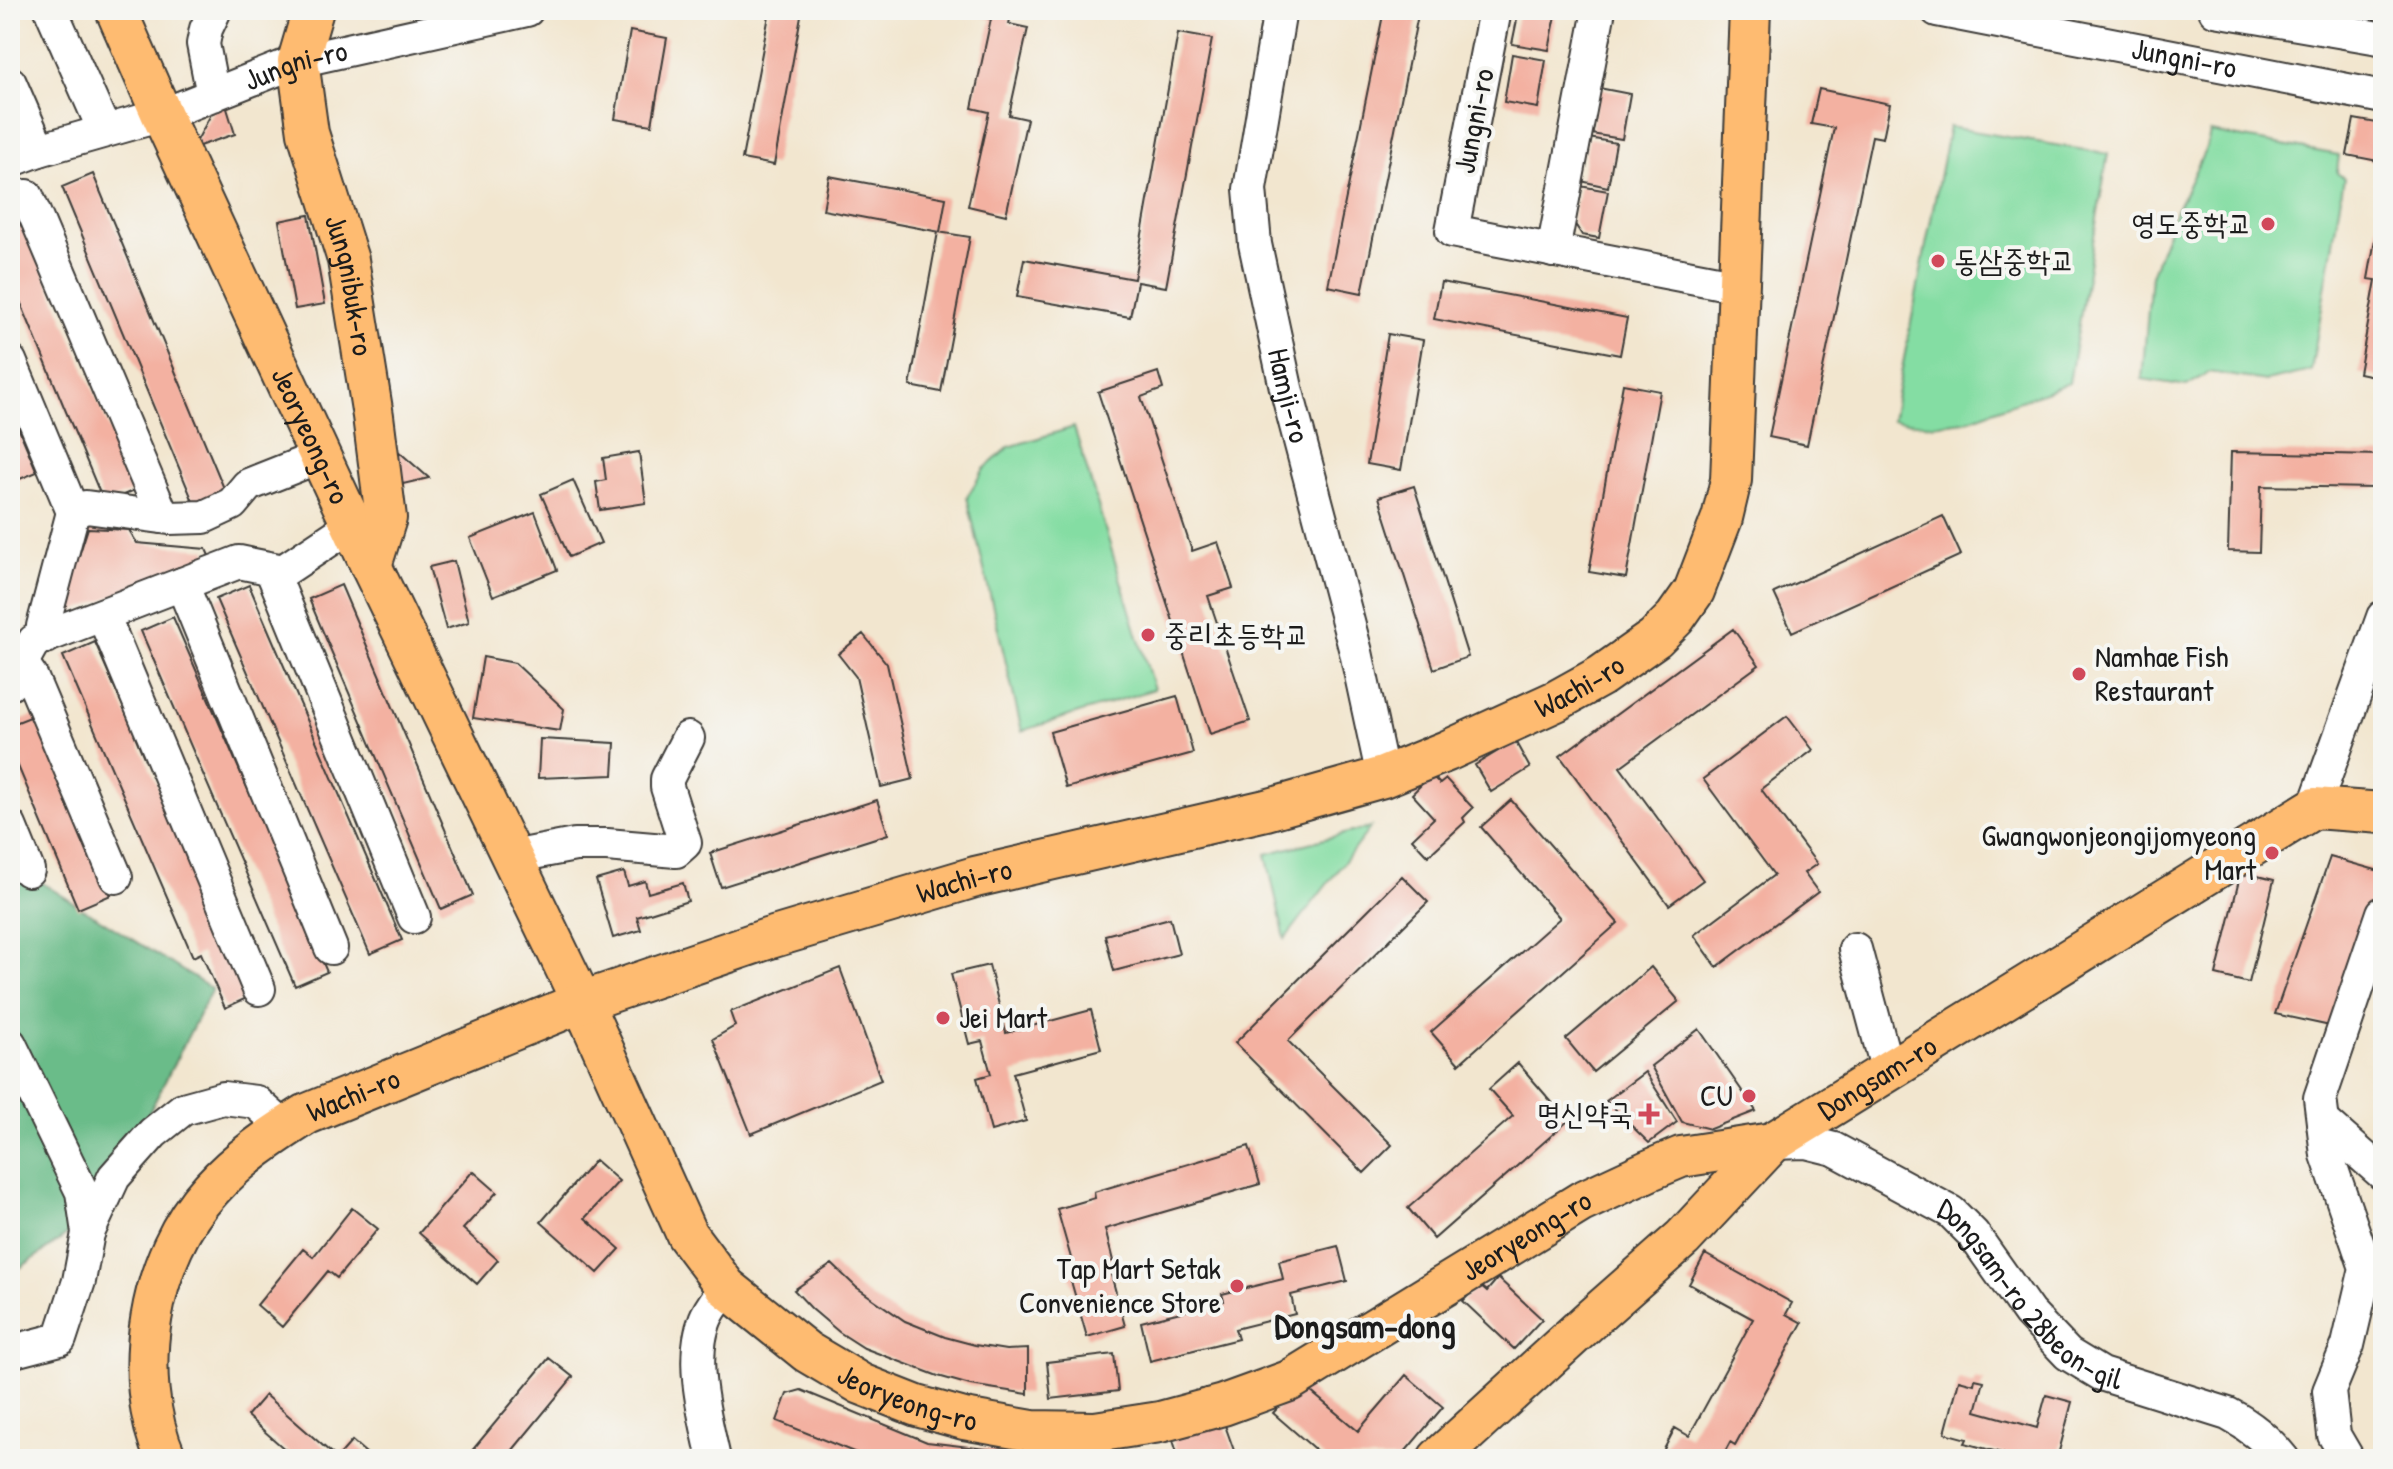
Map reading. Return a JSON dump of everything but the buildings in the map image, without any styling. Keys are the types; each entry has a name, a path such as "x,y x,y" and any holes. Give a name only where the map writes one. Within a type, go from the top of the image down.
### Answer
{"main road":[{"name":"Jeoryeong-ro","path":"116,10 371,566 582,1002 687,1235 726,1287 807,1352 861,1384 917,1406 964,1419 1032,1431 1095,1432 1160,1422 1223,1405 1289,1381 1581,1202 1681,1157 1772,1143"},
{"name":"Jungnibuk-ro","path":"313,10 298,61 308,133 348,260 373,416 386,518 371,566"},
{"name":"Wachi-ro","path":"166,1459 158,1442 151,1411 148,1363 149,1328 157,1287 186,1221 210,1190 241,1160 307,1114 582,1002 767,939 975,877 1266,810 1383,777 1568,695 1655,638 1675,618 1694,591 1722,518 1731,480 1750,10"},
{"path":"318,450 343,458 359,449 373,416"},
{"path":"2314,808 2383,813"},
{"name":"Dongsam-ro","path":"1438,1459 1683,1238 1772,1143 2314,808"}],"street":[{"path":"51,10 104,130"},
{"path":"213,95 203,44 215,10"},
{"name":"Jungni-ro","path":"24,155 162,115 298,61 527,10"},
{"name":"Hamji-ro","path":"1280,10 1250,189 1255,244 1286,388 1356,652 1383,777"},
{"name":"Jungni-ro","path":"1495,10 1452,231 1553,251"},
{"path":"1599,10 1553,251 1738,286"},
{"name":"Jungni-ro","path":"1937,10 2383,97"},
{"path":"2215,10 2379,38"},
{"path":"10,83 24,155"},
{"path":"27,196 163,517"},
{"path":"10,361 73,512 43,626 46,637"},
{"path":"73,512 86,507 163,517 204,517 232,504 248,485 318,450"},
{"path":"116,877 31,676 16,673 34,641 239,562 283,571 352,525"},
{"path":"271,569 414,917"},
{"path":"182,584 331,948"},
{"path":"103,615 259,989"},
{"path":"2314,808 2383,617"},
{"path":"512,857 575,845 676,851 685,843 667,779 688,738"},
{"path":"10,826 28,870"},
{"path":"2348,1459 2334,1435 2329,1391 2348,1345 2366,1268 2327,1155 2320,1098 2383,913"},
{"path":"1855,949 1888,1072"},
{"path":"10,1044 82,1192 88,1233"},
{"path":"10,1352 60,1339 79,1281 88,1233 114,1177 153,1133 183,1109 223,1098 256,1102 285,1128"},
{"path":"2323,1121 2383,1174"},
{"name":"Dongsam-ro 28beon-gil","path":"1772,1143 1806,1142 1834,1149 1951,1212 1973,1234 2029,1313 2068,1354 2101,1374 2228,1414 2247,1424 2270,1443 2283,1459"},
{"path":"714,1459 701,1396 700,1343 705,1319 726,1287"}],"green space":[{"path":"1949,127 2108,154 2069,383 1965,421 1931,425 1892,420"},
{"path":"2210,132 2339,155 2337,173 2344,178 2311,371 2266,381 2209,372 2187,386 2142,379 2151,275 2176,211 2207,146"},
{"path":"1074,427 1154,689 1022,731 967,497 984,469 1009,447"},
{"path":"1371,827 1285,939 1266,854"},
{"path":"10,863 212,989 98,1213 10,1275"}],"place":[{"name":"영도중학교","path":"2268,224"},
{"name":"동삼중학교","path":"1938,261"},
{"name":"중리초등학교","path":"1148,635"},
{"name":"Namhae Fish Restaurant","path":"2079,674"},
{"name":"Gwangwonjeongijomyeong Mart","path":"2272,853"},
{"name":"Jei Mart","path":"943,1018"},
{"name":"CU","path":"1749,1096"},
{"name":"명신약국","path":"1649,1114"},
{"name":"Tap Mart Setak Convenience Store","path":"1237,1286"}],"district":[{"name":"Dongsam-dong","path":"1365,1326"}]}
